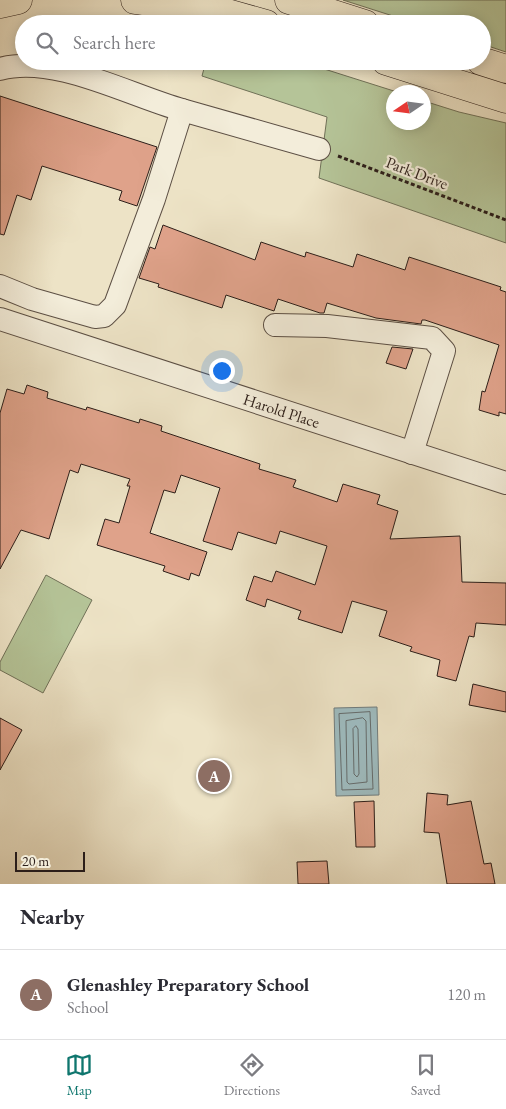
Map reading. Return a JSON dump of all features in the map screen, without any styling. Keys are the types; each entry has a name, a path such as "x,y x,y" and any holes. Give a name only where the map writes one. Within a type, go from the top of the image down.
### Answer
{"highway":[{"path":"0,4 18,0"},
{"path":"134,0 234,15"},
{"path":"191,0 238,15"},
{"path":"289,0 336,15"},
{"path":"491,64 506,69"},
{"path":"414,70 506,99"}],"street":[{"path":"0,69 15,66"},
{"path":"58,70 182,110 319,149"},
{"path":"0,286 32,299 95,316 104,316 118,300 154,199 182,110"},
{"path":"86,347 95,316"},
{"name":"Harold Place","path":"0,319 506,483"},
{"path":"275,325 327,326 432,338 444,351 412,453"}],"path":[{"name":"Park Drive","path":"319,149 506,220"}],"green space":[{"path":"343,0 506,0 506,52 491,47 491,15 390,15"},
{"path":"204,70 327,70 386,89 386,130 431,130 431,103 506,123 506,243 319,178 327,117 202,76"},
{"path":"46,575 92,600 43,693 0,670 0,662"}],"water":[{"path":"377,707 379,795 336,796 334,708"}],"building":[{"path":"0,96 157,147 137,206 119,200 122,191 42,166 31,200 17,195 4,235 0,234"},
{"path":"163,225 255,260 261,242 305,257 306,252 353,267 357,254 405,270 409,257 501,287 500,290 506,292 506,414 499,412 499,416 479,410 482,391 485,392 499,345 425,320 422,320 421,324 376,318 327,303 324,313 320,313 278,299 274,311 226,295 222,308 158,287 159,284 139,278 150,247 155,249"},
{"path":"392,347 413,349 406,369 386,363"},
{"path":"27,385 48,392 47,398 86,410 87,407 139,423 140,419 162,426 161,431 260,464 259,469 296,480 293,487 337,502 343,484 380,495 377,504 398,511 390,539 460,536 462,582 506,583 506,625 476,623 474,637 469,636 456,681 437,676 440,660 410,651 412,647 379,636 387,611 352,601 342,633 298,619 301,611 267,599 265,607 246,600 254,576 272,582 276,571 315,585 327,546 280,531 276,544 238,532 232,550 203,541 220,488 181,475 175,493 164,490 150,533 207,552 199,576 191,573 189,580 163,571 165,566 97,545 105,519 119,523 130,486 127,486 130,479 81,464 78,473 70,470 49,539 21,530 0,569 0,413 7,389 24,394"},
{"path":"473,684 506,692 506,712 469,705"},
{"path":"0,718 22,730 0,770"},
{"path":"427,793 448,795 447,805 471,801 484,864 491,863 495,884 447,884 439,833 424,832"},
{"path":"374,801 375,847 356,847 354,802"},
{"path":"327,861 329,884 298,884 297,862"}],"place":[{"name":"Glenashley Preparatory School","path":"214,776"}]}
